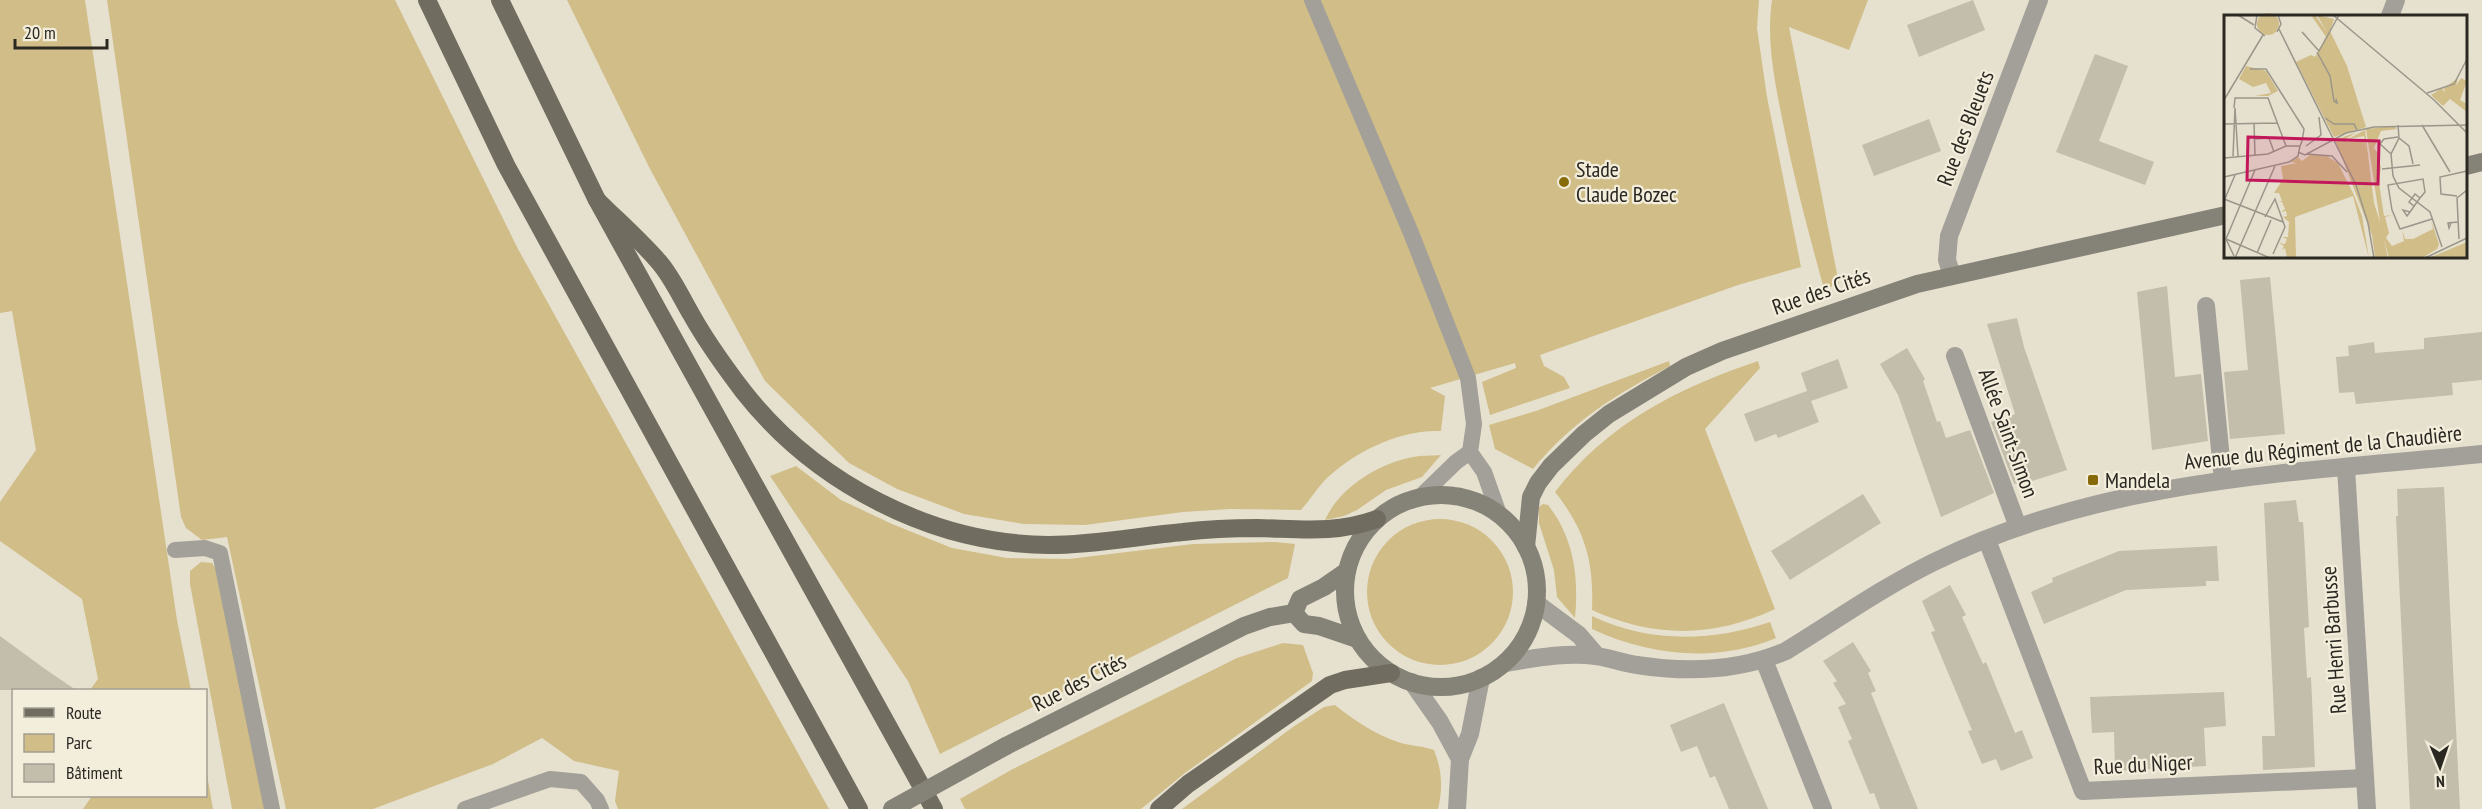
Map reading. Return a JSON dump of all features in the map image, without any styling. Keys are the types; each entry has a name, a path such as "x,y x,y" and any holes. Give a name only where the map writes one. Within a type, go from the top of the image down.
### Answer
{"main road":[{"path":"426,0 506,165 859,809"},
{"path":"500,0 597,200 934,809"},
{"path":"597,200 661,264 706,340 744,392 777,428 811,459 846,484 887,506 925,522 1004,541 1048,545 1101,542 1230,528 1329,530 1354,527 1377,519"},
{"path":"1159,809 1188,784 1330,685 1345,680 1391,673"}],"street":[{"name":"Rue des Bleuets","path":"1952,275 1947,260 1949,236 2039,0"},
{"path":"2390,15 2396,0"},
{"path":"2467,166 2482,162"},
{"name":"Rue des Cités","path":"1526,547 1531,497 1551,466 1584,434 1634,397 1686,367 1722,351 1857,303 1952,275 2224,215"},
{"path":"2206,306 2223,480"},
{"name":"Allée Saint-Simon","path":"1955,356 2018,527"},
{"name":"Avenue du Régiment de la Chaudière","path":"1505,663 1552,655 1597,656 1640,666 1723,669 1764,660 1786,651 1934,562 2018,527 2091,504 2164,488 2223,480 2482,454"},
{"name":"Rue Henri Barbusse","path":"2346,468 2367,809"},
{"name":"Rue des Cités","path":"1481,678 1447,687 1412,682 1391,673 1367,652 1350,623 1346,606 1347,571 1358,543 1377,519 1404,502 1447,495 1474,501 1499,514 1514,529 1526,547 1535,574 1536,603 1526,636 1505,663"},
{"name":"Rue du Niger","path":"1987,540 2083,791 2365,778"},
{"path":"1347,571 1324,587 1300,599 1294,613 1304,624 1319,626 1358,639"},
{"path":"1536,603 1579,635 1597,656"},
{"name":"Rue des Cités","path":"892,809 1006,746 1244,626 1270,617 1294,613"},
{"path":"1764,660 1823,809"},
{"path":"1457,809 1460,759 1470,734 1481,678 1505,663"},
{"path":"1412,682 1440,722 1460,759"}],"lane":[{"path":"1312,0 1411,233 1468,378 1473,424 1470,452 1484,472 1499,514"},
{"path":"1419,498 1456,462 1470,452"},
{"path":"175,550 205,548 220,553 272,809"},
{"path":"465,809 550,779 580,782 597,800 601,809"}],"green space":[{"path":"0,0 85,0 177,620 191,689 91,689 98,679 82,599 0,541 0,502 36,450 12,311 0,313"},
{"path":"107,0 395,0 518,249 829,809 618,809 615,801 619,771 574,761 542,738 493,764 373,809 286,809 227,537 202,540 186,528 181,517"},
{"path":"567,0 1759,0 1757,28 1767,97 1801,267 1738,285 1540,355 1544,366 1564,377 1570,388 1490,415 1482,382 1516,368 1515,363 1430,388 1445,396 1441,431 1425,431 1394,438 1363,452 1324,481 1301,510 1230,509 1183,512 1085,525 1024,524 964,514 897,489 849,463 765,381 649,167"},
{"path":"1772,0 1868,0 1849,50 1789,27 1839,284 1824,289 1797,186 1777,92 1770,31"},
{"path":"1669,361 1670,366 1631,387 1596,410 1564,436 1533,469 1495,449 1489,425 1536,411"},
{"path":"1758,361 1760,368 1705,429 1775,609 1752,619 1729,625 1684,631 1638,626 1592,610 1591,576 1586,547 1574,520 1555,492 1598,446 1621,427 1673,396"},
{"path":"1441,455 1422,477 1386,490 1344,516 1325,520 1331,508 1350,488 1374,471 1416,456"},
{"path":"796,466 841,500 892,524 952,548 1007,558 1069,559 1193,544 1275,542 1295,544 1288,578 940,754 908,681 770,476"},
{"path":"1543,504 1548,505 1557,518 1573,558 1576,588 1575,618 1557,597 1554,570 1539,523 1539,507"},
{"path":"1440,519 1468,525 1491,541 1507,564 1513,592 1507,620 1491,643 1468,659 1440,665 1412,659 1389,643 1373,620 1367,592 1373,564 1389,541 1412,525"},
{"path":"201,562 212,563 218,572 266,809 232,809 190,584 190,571"},
{"path":"1592,616 1635,631 1680,637 1726,633 1770,622 1776,638 1730,651 1683,653 1637,645 1614,638 1592,629"},
{"path":"1283,643 1303,645 1313,673 1312,681 1185,773 1141,809 965,809 960,799 1011,770 1237,658"},
{"path":"1335,705 1374,732 1401,743 1434,750 1441,779 1438,809 1182,809 1293,727 1324,707"},
{"path":"207,775 213,809 83,809 91,797 207,797"}],"building":[{"path":"1973,0 1985,30 1919,57 1907,25"},
{"path":"2095,54 2128,66 2099,141 2154,162 2145,185 2056,152"},
{"path":"1929,119 1941,151 1874,176 1862,145"},
{"path":"2270,277 2285,434 2230,439 2224,372 2248,370 2240,280"},
{"path":"2167,286 2175,377 2201,374 2208,441 2152,450 2137,292"},
{"path":"2017,318 2024,347 2067,470 2019,485 2014,484 1991,422 2015,414 1987,324"},
{"path":"2482,332 2482,380 2452,383 2453,395 2356,404 2354,392 2339,393 2336,357 2349,356 2348,346 2374,342 2375,353 2424,349 2424,338"},
{"path":"1907,348 1925,379 1923,381 1937,422 1940,421 1946,438 1970,430 1994,493 1941,517 1898,395 1880,364"},
{"path":"1838,359 1848,388 1811,401 1819,422 1778,438 1776,434 1755,442 1744,414 1807,391 1801,373"},
{"path":"2444,487 2460,809 2410,809 2396,516 2398,516 2397,489"},
{"path":"1863,494 1881,523 1790,580 1771,551"},
{"path":"2296,500 2299,522 2303,522 2304,535 2309,627 2304,628 2307,678 2311,677 2315,767 2263,770 2262,736 2275,736 2264,503"},
{"path":"2217,546 2219,581 2206,581 2206,586 2126,590 2044,624 2031,592 2053,582 2052,578 2119,551"},
{"path":"1950,585 1966,615 1962,617 1983,664 1986,662 2015,733 2022,730 2033,758 2001,771 1996,759 1982,764 1968,731 1972,730 1931,632 1935,631 1922,601"},
{"path":"0,636 75,689 12,689 0,690"},
{"path":"1853,642 1871,671 1868,673 1876,691 1871,693 1918,809 1880,809 1874,793 1870,794 1848,741 1852,739 1838,707 1846,704 1833,683 1837,681 1823,661"},
{"path":"2224,692 2226,726 2204,728 2206,766 2115,771 2114,732 2092,733 2090,697"},
{"path":"1724,703 1768,809 1729,809 1715,776 1710,778 1697,746 1681,752 1670,725"}],"place":[{"name":"Stade Claude Bozec","path":"1564,182"},
{"name":"Mandela","path":"2093,480"}]}
